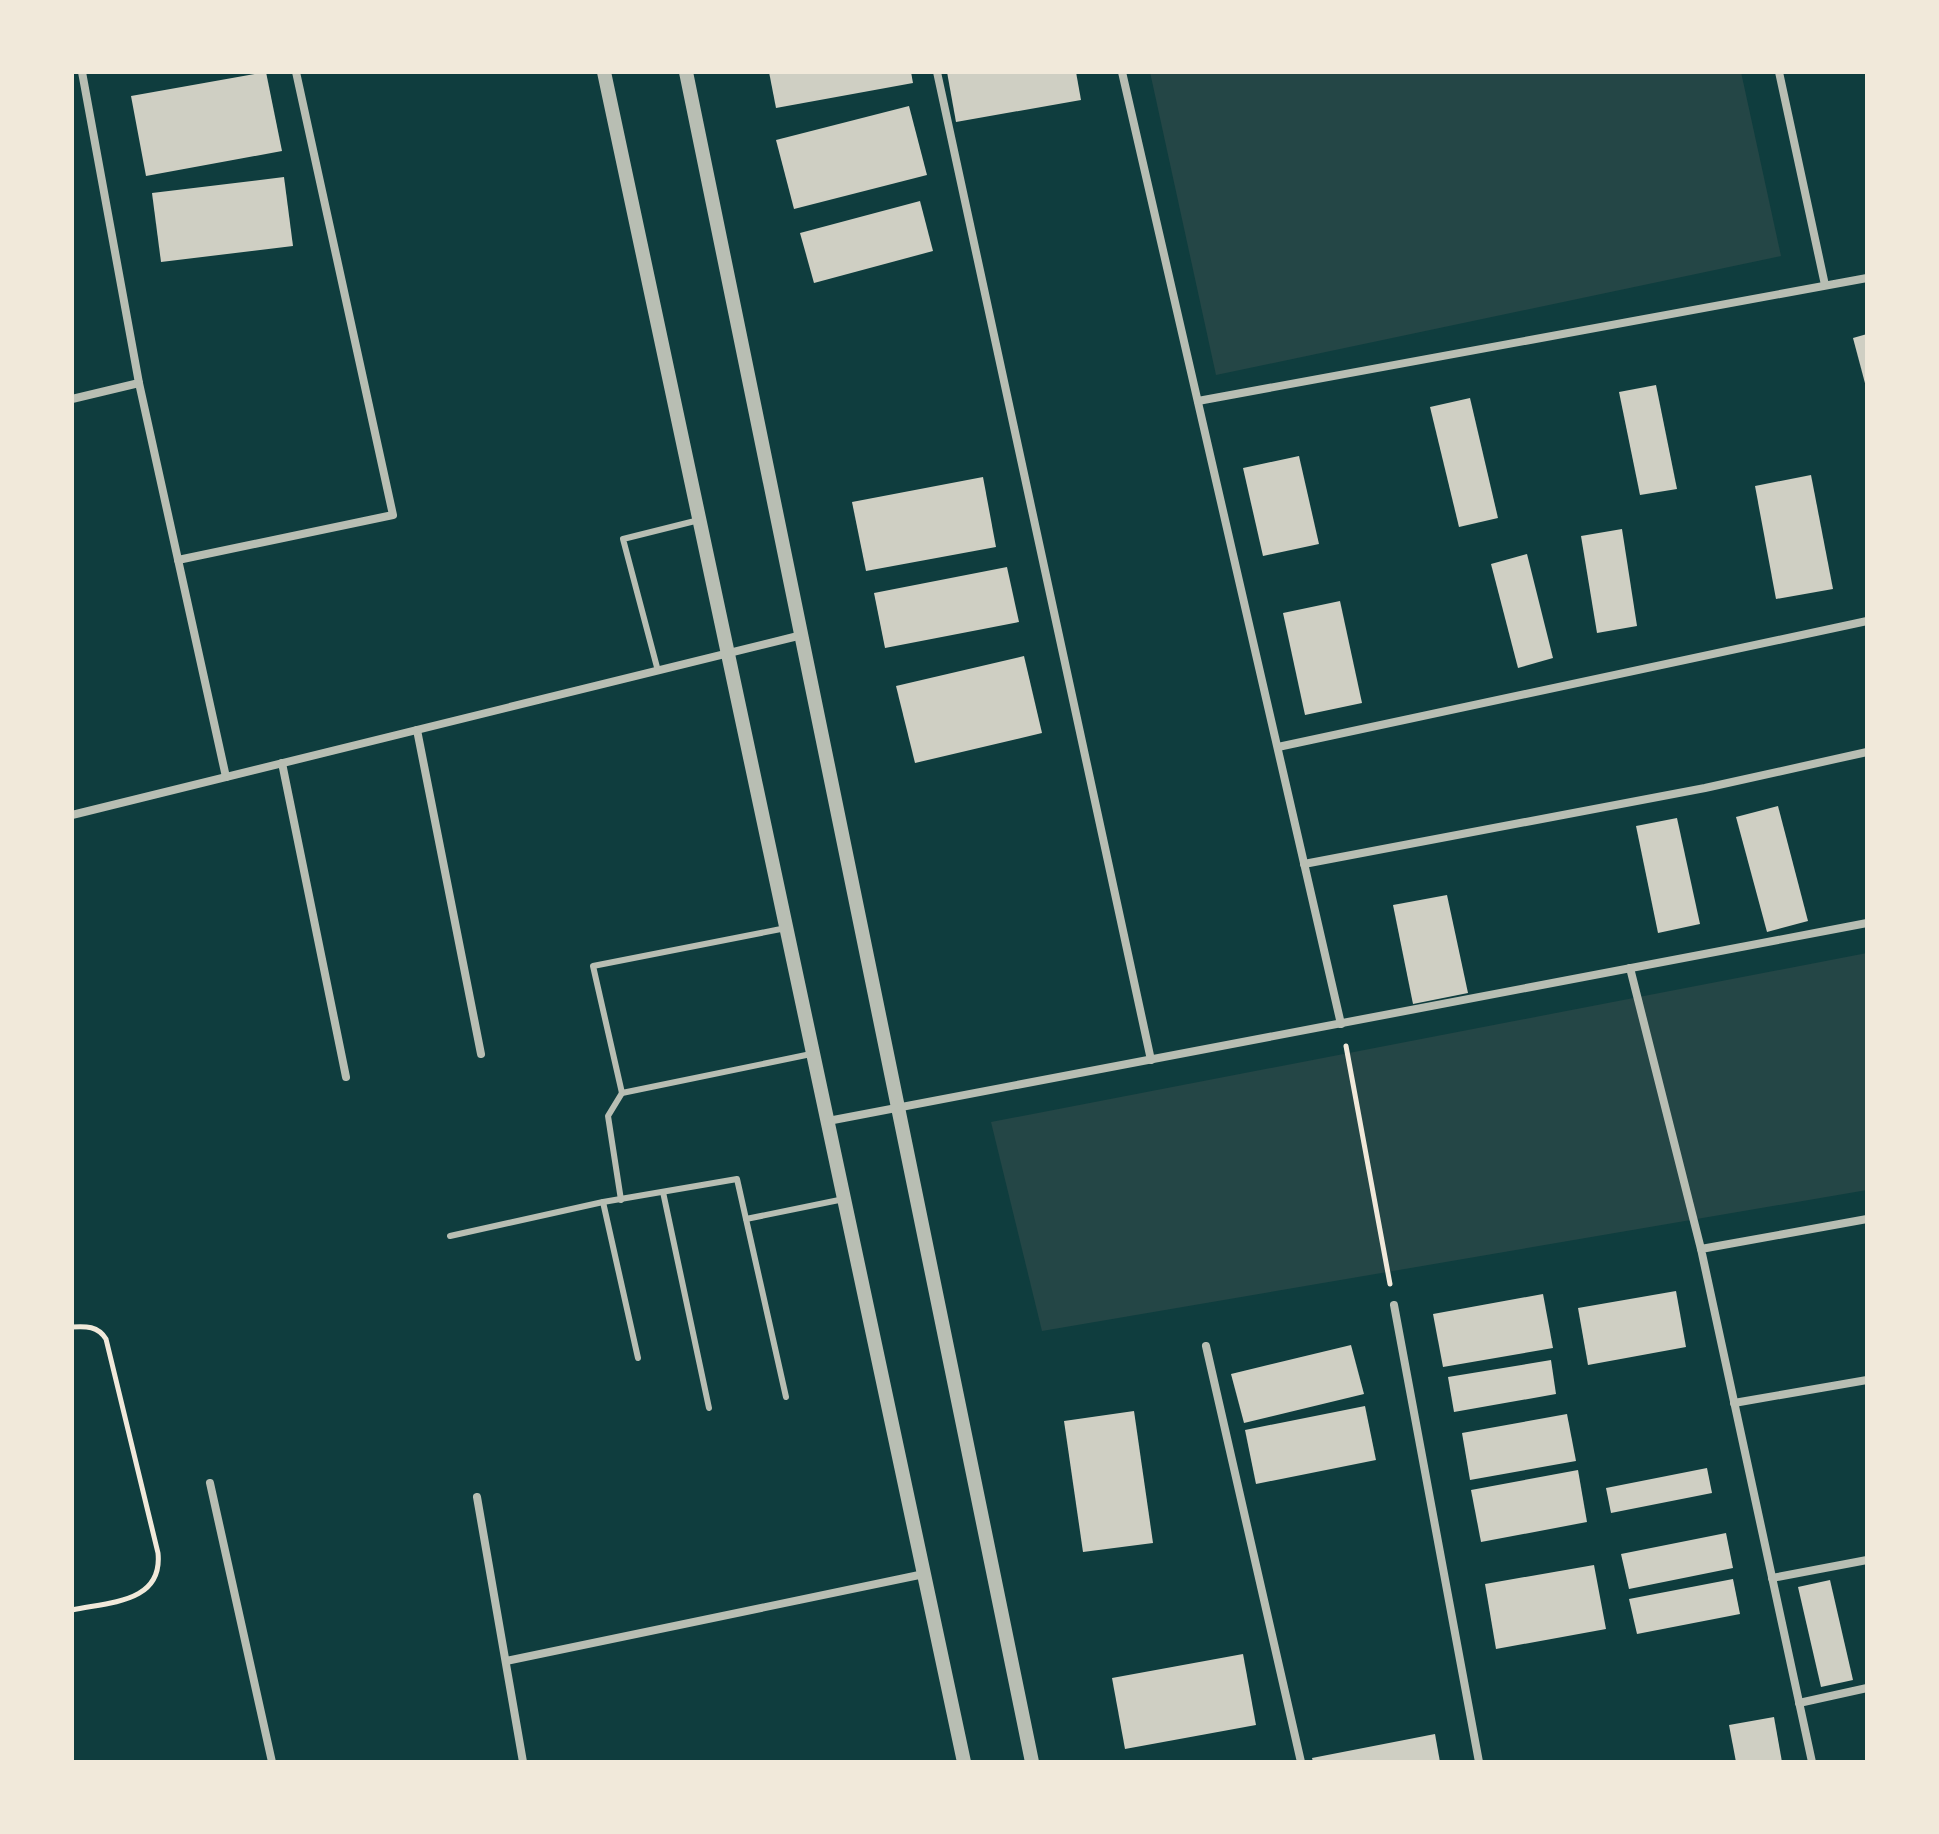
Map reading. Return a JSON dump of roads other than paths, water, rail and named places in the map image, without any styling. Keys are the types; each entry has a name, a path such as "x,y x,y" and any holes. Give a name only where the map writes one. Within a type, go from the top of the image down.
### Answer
{"street":[{"path":"82,72 139,383 226,777"},
{"path":"178,560 393,515 296,72"},
{"path":"604,72 964,1762"},
{"path":"686,72 1032,1762"},
{"path":"937,72 1151,1060"},
{"path":"1122,72 1341,1024"},
{"path":"1779,72 1825,285"},
{"path":"1198,401 1867,278"},
{"path":"72,399 139,383"},
{"path":"1278,747 1867,621"},
{"path":"72,815 802,635"},
{"path":"417,730 481,1054"},
{"path":"1304,864 1705,788 1867,752"},
{"path":"282,763 346,1077"},
{"path":"828,1121 1867,923"},
{"path":"1630,968 1701,1249 1812,1762"},
{"path":"1701,1249 1867,1219"},
{"path":"1394,1305 1479,1762"},
{"path":"1206,1346 1301,1762"},
{"path":"1734,1403 1867,1380"},
{"path":"210,1483 272,1762"},
{"path":"477,1497 523,1762"},
{"path":"1772,1578 1867,1560"},
{"path":"506,1661 924,1574"},
{"path":"1799,1703 1867,1688"}],"lane":[{"path":"658,671 623,539 699,520"},
{"path":"621,1200 608,1116 622,1093 593,966 786,928"},
{"path":"622,1093 813,1054"},
{"path":"450,1236 603,1202 737,1179 786,1397"},
{"path":"663,1192 709,1408"},
{"path":"746,1219 844,1199"},
{"path":"603,1202 638,1358"}]}
